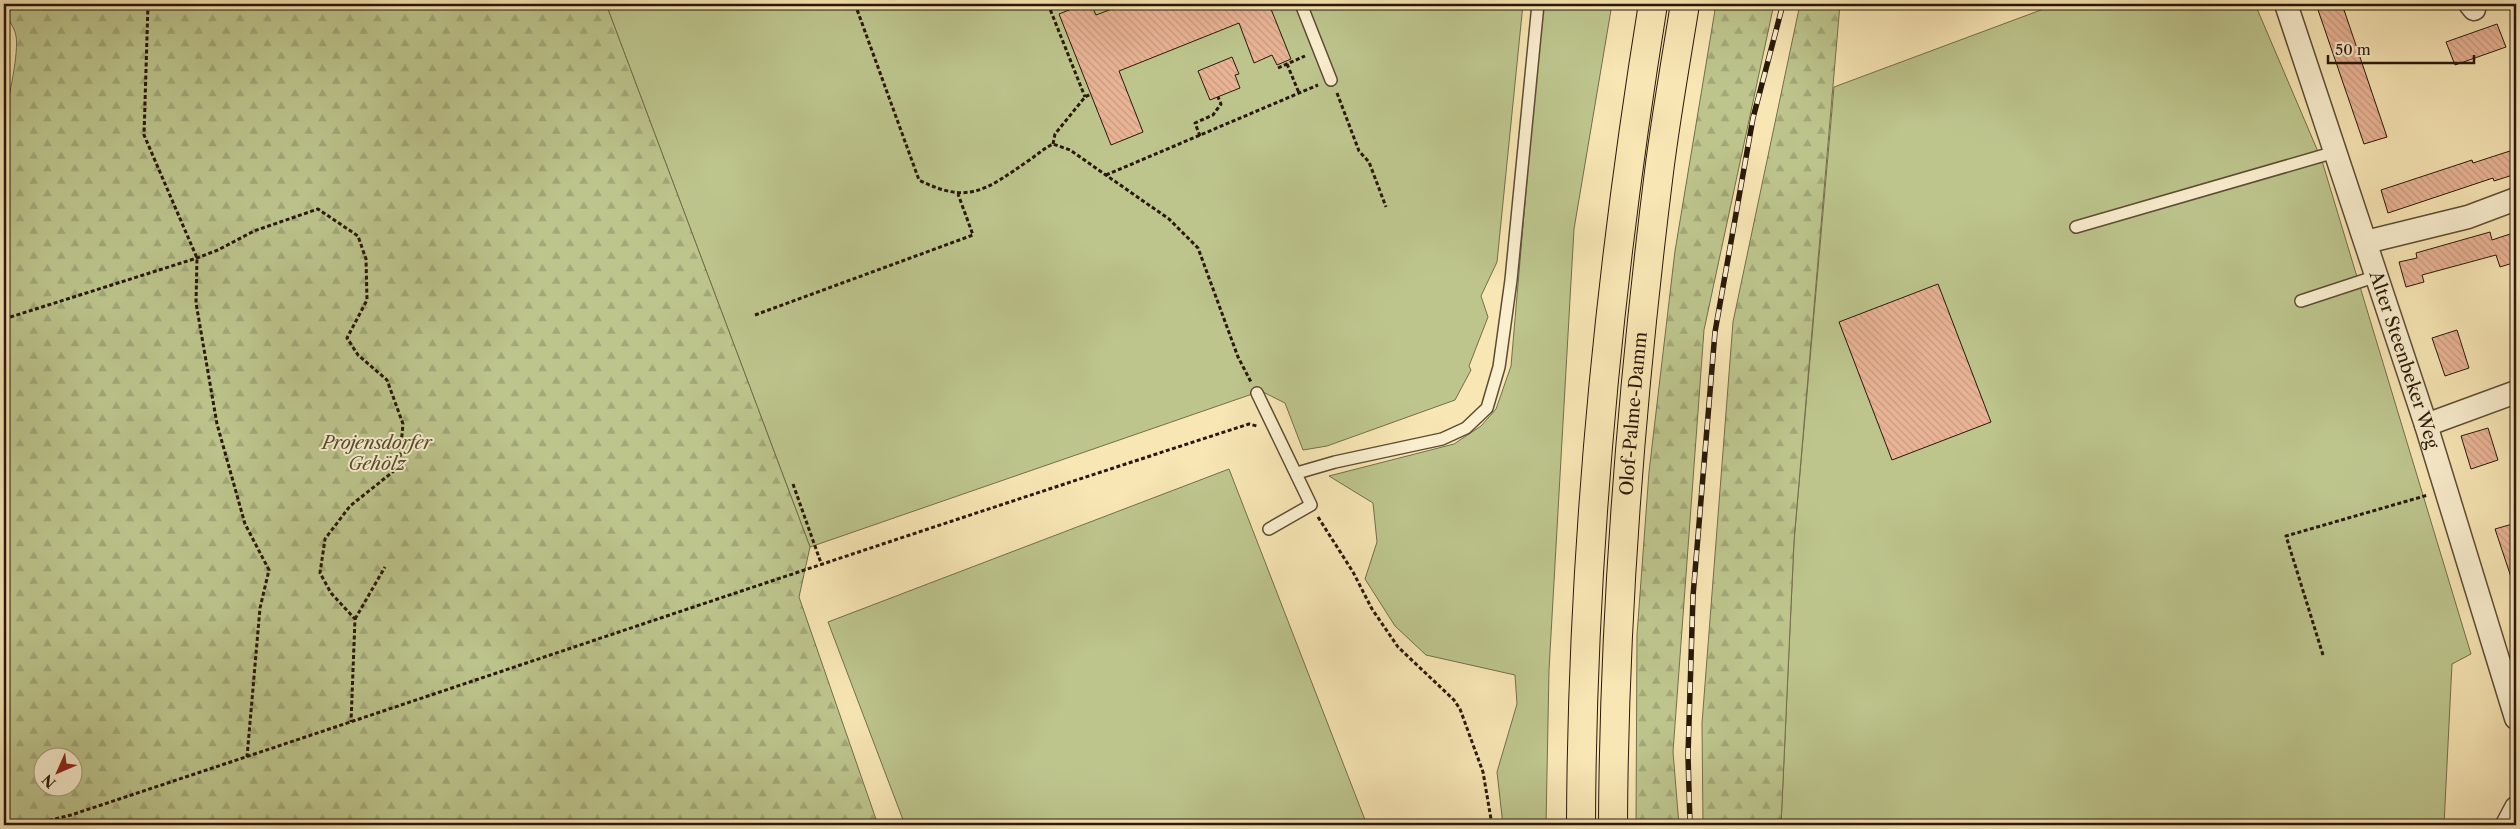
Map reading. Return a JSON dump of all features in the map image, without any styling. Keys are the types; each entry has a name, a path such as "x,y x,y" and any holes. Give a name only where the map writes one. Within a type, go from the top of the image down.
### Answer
{"highway":[{"name":"Olof-Palme-Damm","path":"1581,825 1589,606 1596,471 1603,385 1629,154 1653,4"},
{"name":"Olof-Palme-Damm","path":"1613,825 1619,630 1635,383 1659,170 1685,4"}],"street":[{"name":"Alter Steenbeker Weg","path":"2286,4 2426,425 2516,718"},
{"path":"2366,242 2468,217 2516,200"},
{"path":"2426,425 2516,392"},
{"path":"2507,825 2516,808"}],"lane":[{"path":"1301,4 1331,80"},
{"path":"1297,473 1335,462 1442,439 1466,428 1487,408 1499,367 1511,280 1538,4"},
{"path":"2076,227 2335,152"},
{"path":"2301,301 2377,276"},
{"path":"1257,393 1311,505 1269,529"}],"path":[{"path":"148,4 144,135 197,258 196,303 217,424 245,524 269,570 260,608 247,757"},
{"path":"855,4 919,180 936,188 958,194 982,190 1030,160 1043,148 1053,144 1070,150 1169,219 1198,248 1238,357 1257,393"},
{"path":"1048,4 1085,97"},
{"path":"1278,68 1320,50"},
{"path":"1287,64 1299,93"},
{"path":"1106,176 1331,80 1359,151 1369,162 1386,206"},
{"path":"1053,144 1055,134 1085,97 1091,94"},
{"path":"1200,136 1194,123 1213,115 1221,104 1218,97"},
{"path":"755,315 973,235 958,194"},
{"path":"4,319 197,258 218,250 254,231 318,209 358,236 366,259 367,300 347,338 358,355 387,380 403,424 400,467 350,506 325,539 320,573 331,593 355,619"},
{"path":"30,825 71,815 821,563 1249,424 1276,433"},
{"path":"793,484 821,563"},
{"path":"2323,655 2286,536 2445,490"},
{"path":"1311,505 1353,572 1372,608 1398,647 1454,700 1460,710 1483,772 1492,825"},
{"path":"350,722 355,619 385,567"}],"green space":[{"name":"Projensdorfer Gehölz","path":"4,4 606,4 810,547 799,597 878,825 4,825 4,116 13,76 17,43 15,32 7,17"},
{"path":"606,4 1523,4 1497,262 1481,296 1488,317 1469,366 1471,370 1455,400 1327,446 1303,450 1285,403 1261,391 810,547"},
{"path":"1542,4 1612,4 1574,229 1549,670 1546,825 1503,825 1497,772 1517,704 1515,675 1426,655 1395,626 1365,579 1377,542 1373,503 1329,476 1454,444 1481,426 1496,409 1511,366"},
{"path":"1716,4 1774,4 1704,330 1673,752 1679,825 1636,825 1637,635 1649,472 1675,251"},
{"path":"1800,4 1840,4 1794,541 1781,825 1703,825 1702,723 1733,322"},
{"path":"2057,4 2255,4 2322,161 2471,654 2452,664 2444,825 1781,825 1794,541 1834,87"},
{"path":"1229,469 1367,825 905,825 828,622"}],"building":[{"path":"1084,4 1091,4 1096,15 1125,4 1269,4 1291,59 1277,65 1272,55 1254,63 1239,23 1119,71 1143,132 1111,145 1059,14"},
{"path":"2316,4 2342,4 2387,137 2364,144"},
{"path":"2497,24 2506,47 2455,65 2446,42"},
{"path":"1232,57 1239,74 1235,75 1240,88 1210,100 1198,71"},
{"path":"2516,149 2516,174 2494,181 2493,178 2388,213 2381,190 2472,160 2473,163"},
{"path":"2490,232 2492,240 2516,232 2516,262 2500,267 2496,255 2422,275 2424,282 2406,287 2399,262 2417,258 2416,253"},
{"path":"1938,284 1991,422 1892,460 1839,322"},
{"path":"2457,330 2469,368 2445,376 2432,338"},
{"path":"2488,428 2498,460 2471,469 2461,436"},
{"path":"2516,523 2516,582 2513,583 2495,529"}],"railway":[{"path":"1690,825 1688,755 1693,596 1715,332 1753,118 1783,4"}]}
